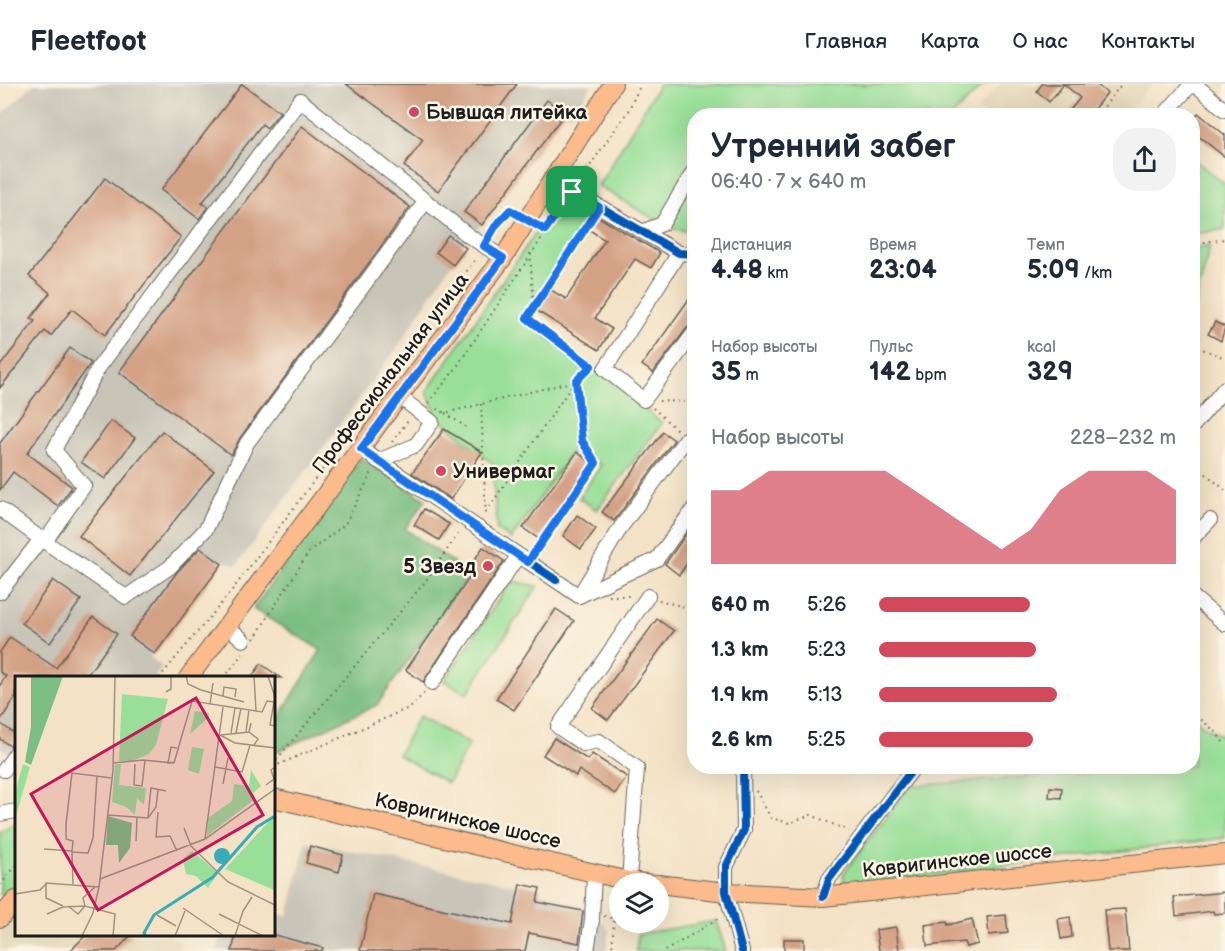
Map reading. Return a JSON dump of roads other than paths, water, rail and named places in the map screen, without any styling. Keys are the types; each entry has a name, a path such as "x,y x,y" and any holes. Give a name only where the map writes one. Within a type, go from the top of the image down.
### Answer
{"main road":[{"name":"Профессиональная улица","path":"190,676 503,258 529,221 613,84"},
{"name":"Ковригинское шоссе","path":"274,798 609,875"},
{"name":"Ковригинское шоссе","path":"669,885 726,892 823,897 1225,854"},
{"path":"0,918 15,901"}],"street":[{"path":"1170,108 1189,87 1197,86 1225,110"},
{"path":"0,591 41,539 48,537 84,486 54,450 99,367 300,100 426,201 503,258"},
{"path":"554,180 679,253 687,254"},
{"path":"644,231 662,224 687,182"},
{"path":"0,509 126,597 170,567 206,529 247,443 426,201"},
{"path":"679,253 605,369 644,400 687,342"},
{"path":"1200,418 1225,388"},
{"path":"378,461 416,445 432,422 400,397"},
{"path":"579,596 621,527 687,447"},
{"path":"361,449 579,596"},
{"path":"579,596 657,559 687,518"},
{"path":"1200,531 1210,520"},
{"path":"432,683 523,559"},
{"path":"630,873 638,768 599,741 583,744 558,727 648,596"},
{"path":"1200,603 1225,624"},
{"path":"227,626 246,645"},
{"path":"15,754 2,768 15,777"},
{"path":"742,951 726,892 726,867 744,830 743,774"},
{"path":"823,897 829,879 909,774"},
{"path":"0,814 15,811"},
{"path":"587,951 593,912 589,895 594,872"}],"place":[{"name":"Бывшая литейка","path":"414,112"},
{"name":"Универмаг","path":"441,471"},
{"name":"5 Звезд","path":"488,566"}]}
